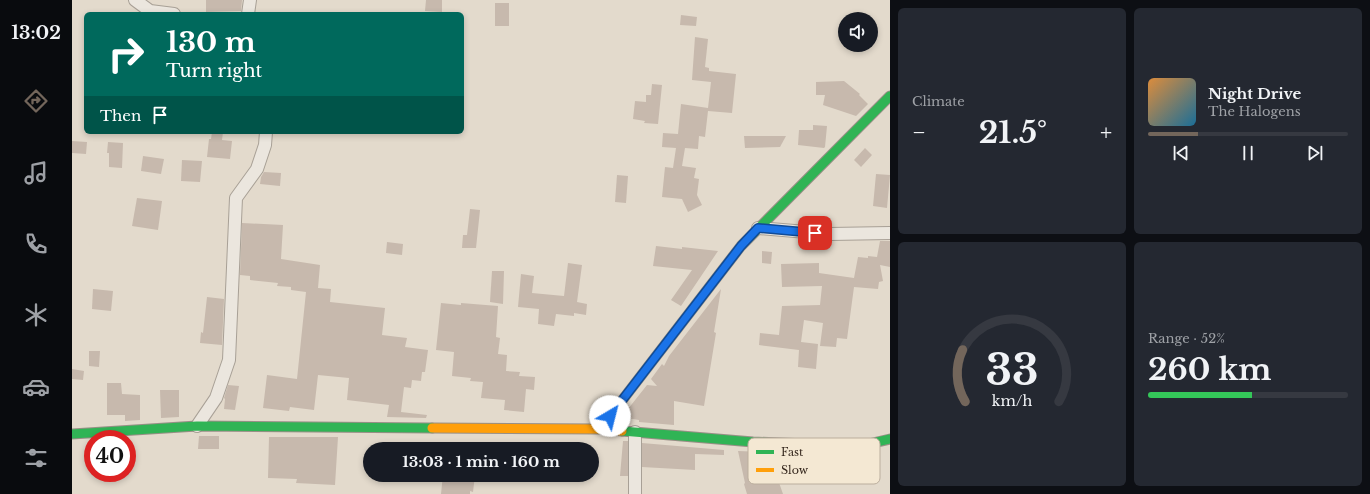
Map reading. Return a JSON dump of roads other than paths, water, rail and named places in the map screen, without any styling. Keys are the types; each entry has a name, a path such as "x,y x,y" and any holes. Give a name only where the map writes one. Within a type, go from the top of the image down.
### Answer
{"street":[{"path":"135,0 150,11 158,12"},
{"path":"248,12 250,0"},
{"path":"600,429 741,246 890,96"},
{"path":"197,426 216,398 229,360 236,198 258,169 265,145 266,134"},
{"path":"758,228 830,234 890,233"},
{"path":"72,434 197,426 600,429 748,442"},
{"path":"635,432 635,494"},
{"path":"880,441 890,439"}]}
